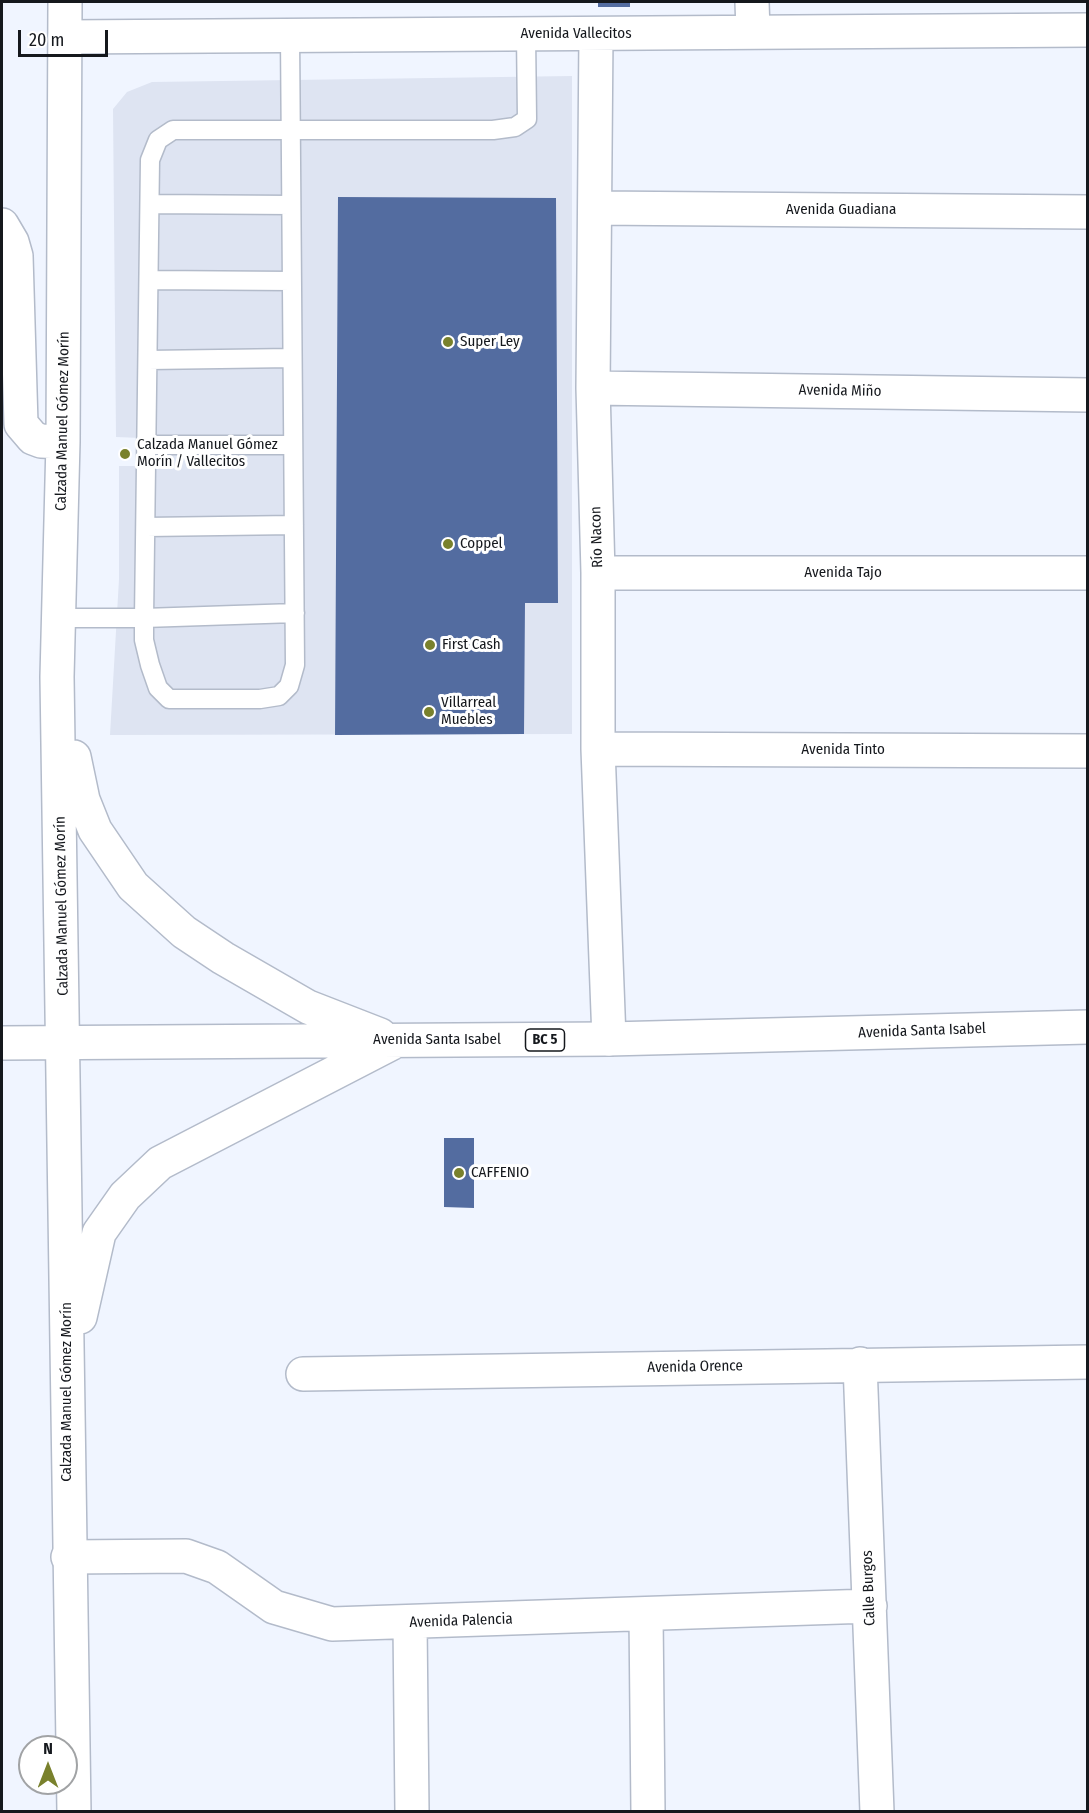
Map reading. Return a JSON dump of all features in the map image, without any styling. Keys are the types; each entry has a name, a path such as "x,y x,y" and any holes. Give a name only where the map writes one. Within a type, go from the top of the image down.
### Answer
{"street":[{"name":"Calzada Manuel Gómez Morín","path":"65,2 63,442 57,677 64,1044 68,1557 74,1812"},
{"name":"Avenida Vallecitos","path":"65,37 596,34 753,16 1088,30"},
{"name":"Río Nacon","path":"596,34 593,388 598,573 598,749 609,1039"},
{"name":"Avenida Guadiana","path":"595,208 1088,212"},
{"path":"2,225 12,242 16,256 21,423 33,438 41,441 63,442"},
{"name":"Avenida Miño","path":"593,388 1088,395"},
{"name":"Avenida Tajo","path":"598,573 1088,573"},
{"path":"57,677 83,800 95,830 133,886 184,932 257,978 308,1007 396,1041"},
{"name":"Avenida Tinto","path":"598,749 1088,752"},
{"name":"Avenida Santa Isabel","path":"2,1043 609,1039 1088,1027"},
{"path":"68,1392 82,1304 99,1233 125,1196 160,1163 396,1041"},
{"name":"Avenida Orence","path":"303,1374 1088,1362"},
{"name":"Calle Burgos","path":"860,1364 877,1812"},
{"name":"Avenida Palencia","path":"68,1557 186,1556 217,1567 273,1607 332,1624 870,1606"},
{"path":"646,1614 648,1812"},
{"path":"410,1623 412,1812"}],"lane":[{"path":"290,36 290,131 295,666 289,686 279,696 260,699 169,699 158,688 144,640 150,160 158,140 173,130 290,131 493,130 515,127 527,119 526,34"},
{"path":"150,204 291,205"},
{"path":"149,280 292,281"},
{"path":"148,360 292,358"},
{"path":"147,445 293,445"},
{"path":"146,527 294,525"},
{"path":"59,618 144,618 295,613"}],"shaded area":[{"path":"572,76 572,734 110,735 119,579 119,466 137,466 141,438 116,437 113,109 127,92 152,82"}],"building":[{"path":"598,2 630,2 630,7 598,7"},
{"path":"338,197 556,198 558,603 525,603 524,734 335,735"},
{"name":"CAFFENIO","path":"444,1138 474,1138 474,1208 444,1207"}],"place":[{"name":"Super Ley","path":"448,342"},
{"name":"Calzada Manuel Gómez Morín / Vallecitos","path":"125,454"},
{"name":"Coppel","path":"448,544"},
{"name":"First Cash","path":"430,645"},
{"name":"Villarreal Muebles","path":"429,712"},
{"name":"CAFFENIO","path":"459,1173"}]}
